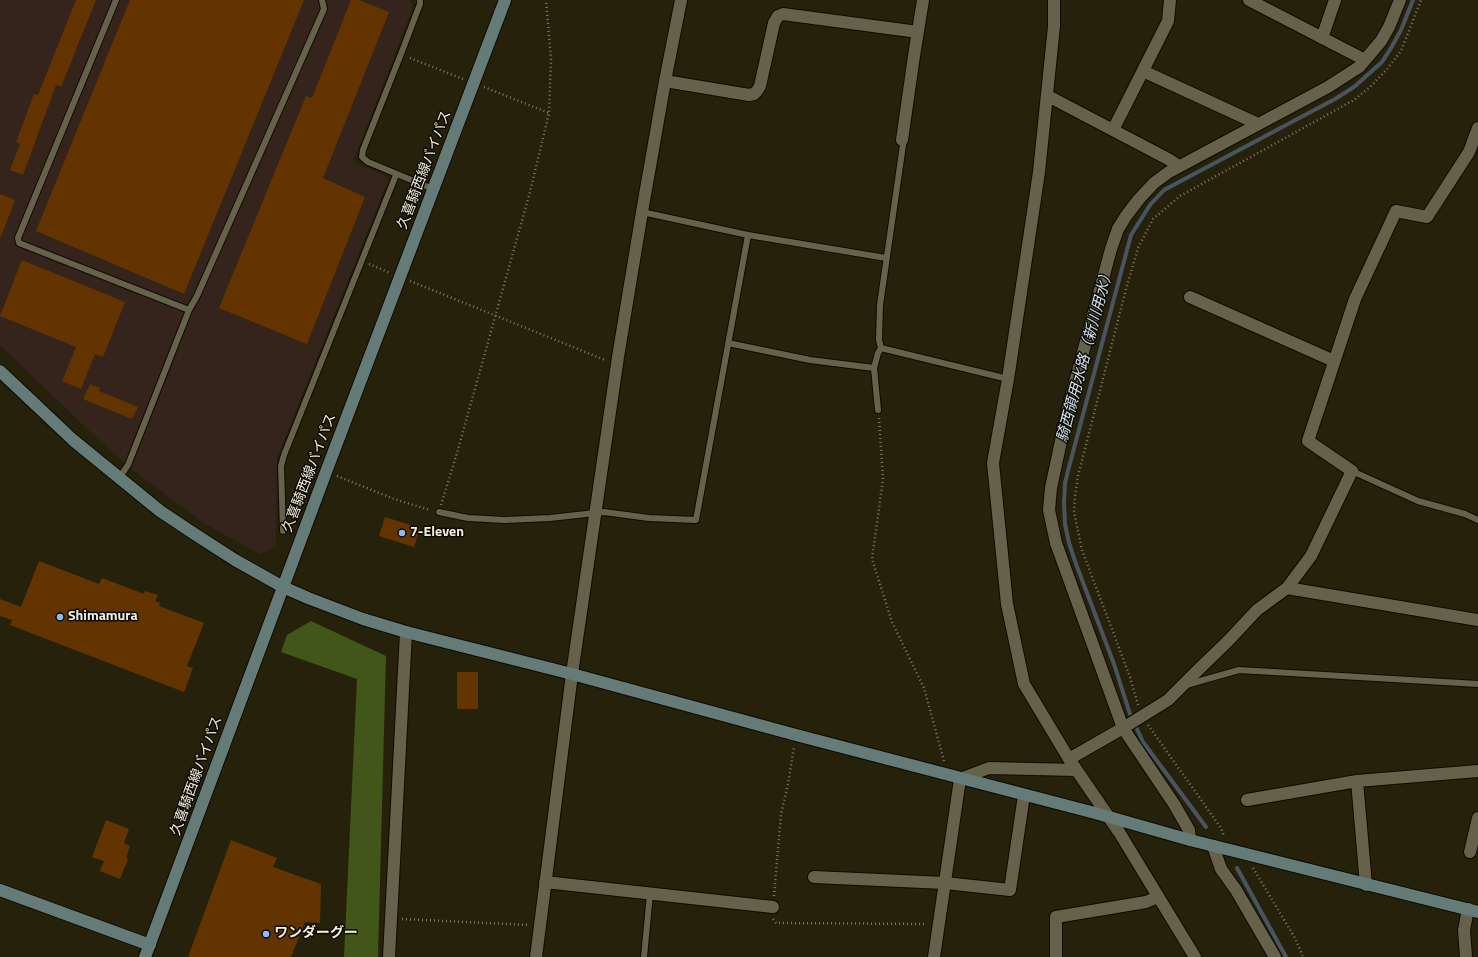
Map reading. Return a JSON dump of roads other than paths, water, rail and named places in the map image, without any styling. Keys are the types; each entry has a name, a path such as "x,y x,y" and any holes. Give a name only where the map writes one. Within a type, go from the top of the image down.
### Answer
{"street":[{"name":"久喜騎西線バイパス","path":"146,957 326,472 505,0"},
{"path":"536,957 572,674 617,364 665,81 681,0"},
{"path":"902,140 923,0"},
{"path":"1054,0 1054,26 1048,96 1039,172 1008,379 993,463 1006,604 1024,684 1076,770 1119,832 1195,957"},
{"path":"1113,130 1168,21 1170,0"},
{"path":"1249,0 1365,60"},
{"path":"1322,38 1335,0"},
{"path":"1190,840 1189,830 1174,804 1123,728 1056,543 1049,510 1051,488 1068,408 1111,249 1118,229 1139,199 1154,183 1179,166 1328,87 1359,67 1381,41 1389,27 1400,0"},
{"path":"665,81 749,95 754,94 760,86 774,23 778,16 783,14 918,32"},
{"path":"1143,71 1258,124"},
{"path":"1048,96 1179,166"},
{"path":"1069,759 1168,700 1184,685 1194,672 1229,640 1257,610 1287,588 1311,556 1352,471 1308,441 1355,299 1396,211 1427,217 1474,154 1478,128"},
{"path":"1190,297 1334,361"},
{"path":"0,371 73,440 160,511 235,560 283,587 308,598 356,616 406,632 572,674 1109,817 1190,840 1473,911 1464,930 1466,957"},
{"path":"1287,588 1478,620"},
{"path":"389,957 406,632"},
{"path":"960,778 989,768 1076,770"},
{"path":"1247,800 1357,781 1478,771"},
{"path":"934,957 960,778"},
{"path":"1357,781 1366,885"},
{"path":"814,877 945,882 1010,890 1024,795"},
{"path":"1470,852 1478,818"},
{"path":"1213,846 1221,869 1236,890 1275,957"},
{"path":"545,882 773,907"},
{"path":"0,890 150,944"},
{"path":"1056,957 1056,917 1146,902 1158,896"}],"lane":[{"path":"116,0 18,238 19,243 188,310"},
{"path":"119,478 128,465 188,310 197,296 324,9 322,0"},
{"path":"420,0 420,4 404,47 363,150 362,157 368,162 396,175 433,189"},
{"path":"878,410 874,368 881,348 879,340 880,305 903,145 902,140"},
{"path":"283,531 281,466 284,455 396,175"},
{"path":"642,212 748,235 886,258"},
{"path":"439,512 468,518 505,520 550,518 604,512 649,518 696,520 748,235"},
{"path":"728,343 810,360 874,368"},
{"path":"881,348 1008,379"},
{"path":"1352,471 1418,501 1465,514 1478,520"},
{"path":"1184,685 1239,670 1478,684"},
{"path":"644,957 650,894"}],"waterway":[{"name":"騎西領用水路（新川用水）","path":"1206,827 1143,742 1130,714 1114,664 1069,543 1065,524 1064,503 1065,483 1069,467 1131,235 1150,205 1164,190 1335,99 1354,87 1382,62 1401,30 1413,0"},
{"name":"騎西領用水路（新川用水）","path":"1237,868 1286,957"}],"place":[{"name":"7-Eleven","path":"402,533"},
{"name":"Shimamura","path":"60,617"},
{"name":"ワンダーグー","path":"266,934"}]}
